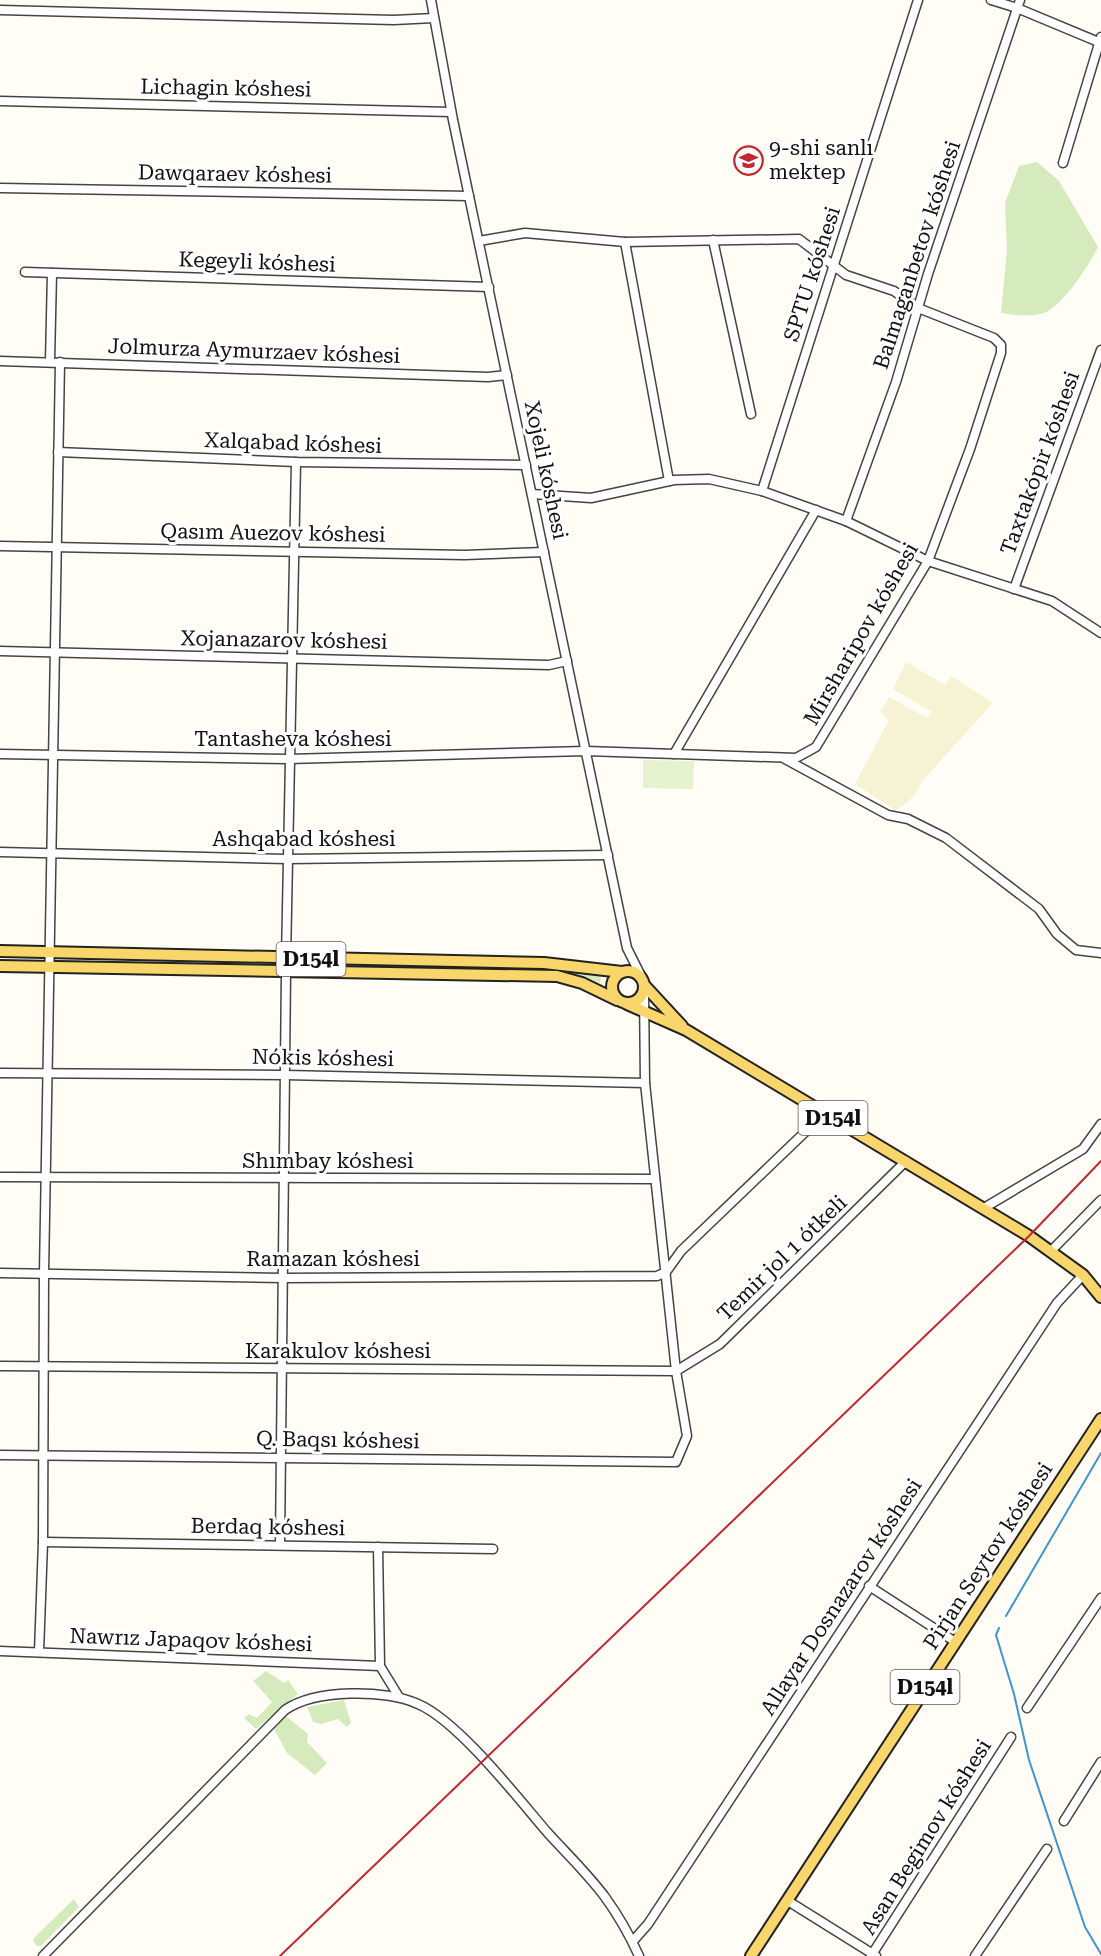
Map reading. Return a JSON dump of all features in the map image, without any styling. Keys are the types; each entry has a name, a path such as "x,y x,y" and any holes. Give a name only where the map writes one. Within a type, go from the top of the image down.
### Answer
{"main road":[{"name":"D154l","path":"0,951 544,963 633,972 686,1030"},
{"name":"D154l","path":"0,966 557,975 582,983 686,1030 984,1208 1083,1275 1101,1297"},
{"path":"622,972 612,985 622,1002 640,999 644,985"},
{"name":"Pirjan Seytov kóshesi","path":"751,1956 954,1641 1101,1419"}],"street":[{"path":"431,0 436,0"},
{"name":"Xojeli kóshesi","path":"431,0 469,196 627,948"},
{"name":"SPTU kóshesi","path":"762,491 918,0"},
{"path":"991,0 1019,4 1100,41 1063,163"},
{"name":"Balmaganbetov kóshesi","path":"846,521 896,381 1019,4"},
{"path":"0,10 394,20 434,18"},
{"name":"Lichagin kóshesi","path":"0,101 452,112"},
{"name":"Dawqaraev kóshesi","path":"0,188 469,196"},
{"path":"479,241 525,233 625,242 799,239 833,268 846,275 894,291 918,308"},
{"path":"713,240 751,414"},
{"path":"625,242 669,481"},
{"name":"Kegeyli kóshesi","path":"25,272 489,287"},
{"path":"50,361 52,273"},
{"name":"Mirsharipov kóshesi","path":"586,751 796,758 816,747 928,561 970,449 1001,353 1001,345 994,338 918,308"},
{"name":"Taxtakópir kóshesi","path":"1014,590 1101,350"},
{"name":"Jolmurza Aymurzaev kóshesi","path":"0,361 477,376 507,375"},
{"path":"39,1652 45,1456 44,1274 53,653 60,362"},
{"name":"Xalqabad kóshesi","path":"58,452 296,462 526,465"},
{"path":"286,958 288,759 296,552 296,462"},
{"path":"532,494 591,498 669,481 709,479 762,491 816,510 846,521 928,561 1052,601 1099,632 1101,620"},
{"path":"674,754 816,510"},
{"name":"Qasım Auezov kóshesi","path":"0,546 465,555 544,552"},
{"name":"Xojanazarov kóshesi","path":"0,651 549,665 567,661"},
{"name":"Tantasheva kóshesi","path":"0,754 288,759 586,751"},
{"path":"782,757 888,815 908,819 946,838 1039,909 1057,934 1077,950 1101,953"},
{"name":"Ashqabad kóshesi","path":"0,852 287,859 608,855"},
{"path":"622,972 627,948"},
{"path":"627,948 644,985 645,1083 676,1371"},
{"path":"280,1544 286,972"},
{"name":"Nókis kóshesi","path":"0,1074 285,1075 645,1083"},
{"path":"666,1272 681,1251 825,1113"},
{"path":"984,1208 1083,1149 1101,1124"},
{"name":"Temir jol 1 ótkeli","path":"676,1371 720,1344 906,1161"},
{"name":"Shımbay kóshesi","path":"0,1178 655,1179"},
{"path":"1050,1252 1101,1200"},
{"name":"Ramazan kóshesi","path":"0,1273 283,1278 657,1276 666,1272"},
{"name":"Allayar Dosnazarov kóshesi","path":"633,1941 648,1924 1057,1303 1083,1275"},
{"name":"Karakulov kóshesi","path":"0,1366 676,1371"},
{"name":"Q. Baqsı kóshesi","path":"0,1455 676,1462 687,1436 676,1371"},
{"name":"Berdaq kóshesi","path":"43,1542 493,1549"},
{"path":"378,1547 380,1666 399,1697"},
{"path":"869,1586 954,1641"},
{"path":"1027,1708 1101,1598"},
{"name":"Nawrız Japaqov kóshesi","path":"0,1651 380,1666"},
{"path":"43,1956 285,1710 298,1701 332,1695 399,1697 419,1704 438,1716 479,1755 605,1897 633,1941 639,1956"},
{"name":"Asan Begimov kóshesi","path":"873,1955 1011,1737"},
{"path":"1064,1821 1101,1762"},
{"path":"975,1956 1047,1849"},
{"path":"788,1901 873,1955"}],"shaded area":[{"path":"906,662 945,685 951,676 993,703 923,780 914,796 896,811 855,784 889,720 880,712 889,697 927,718 932,712 893,689"}],"green space":[{"path":"1037,162 1059,181 1098,247 1075,284 1051,309 1034,315 1001,313 1007,250 1005,203 1019,166"},
{"path":"643,760 694,761 693,789 643,788"},
{"path":"67,960 558,967 601,976 600,983 579,974 558,971 67,963"},
{"path":"266,1671 284,1683 288,1680 298,1694 256,1729 244,1718 249,1714 257,1718 272,1702 253,1681"},
{"path":"344,1700 351,1723 347,1727 338,1719 321,1724 313,1722 307,1707"},
{"path":"286,1716 308,1734 307,1742 327,1763 315,1775 287,1753 274,1729"},
{"path":"74,1899 79,1907 41,1946 37,1946 33,1941 35,1937"}],"waterway":[{"path":"1006,1616 1101,1453"},
{"path":"999,1628 996,1635 1014,1694 1029,1760 1085,1927 1101,1954"}],"railway":[{"path":"280,1956 1029,1236 1101,1161"}],"place":[{"name":"9-shi sanlı mektep","path":"748,160"}]}
